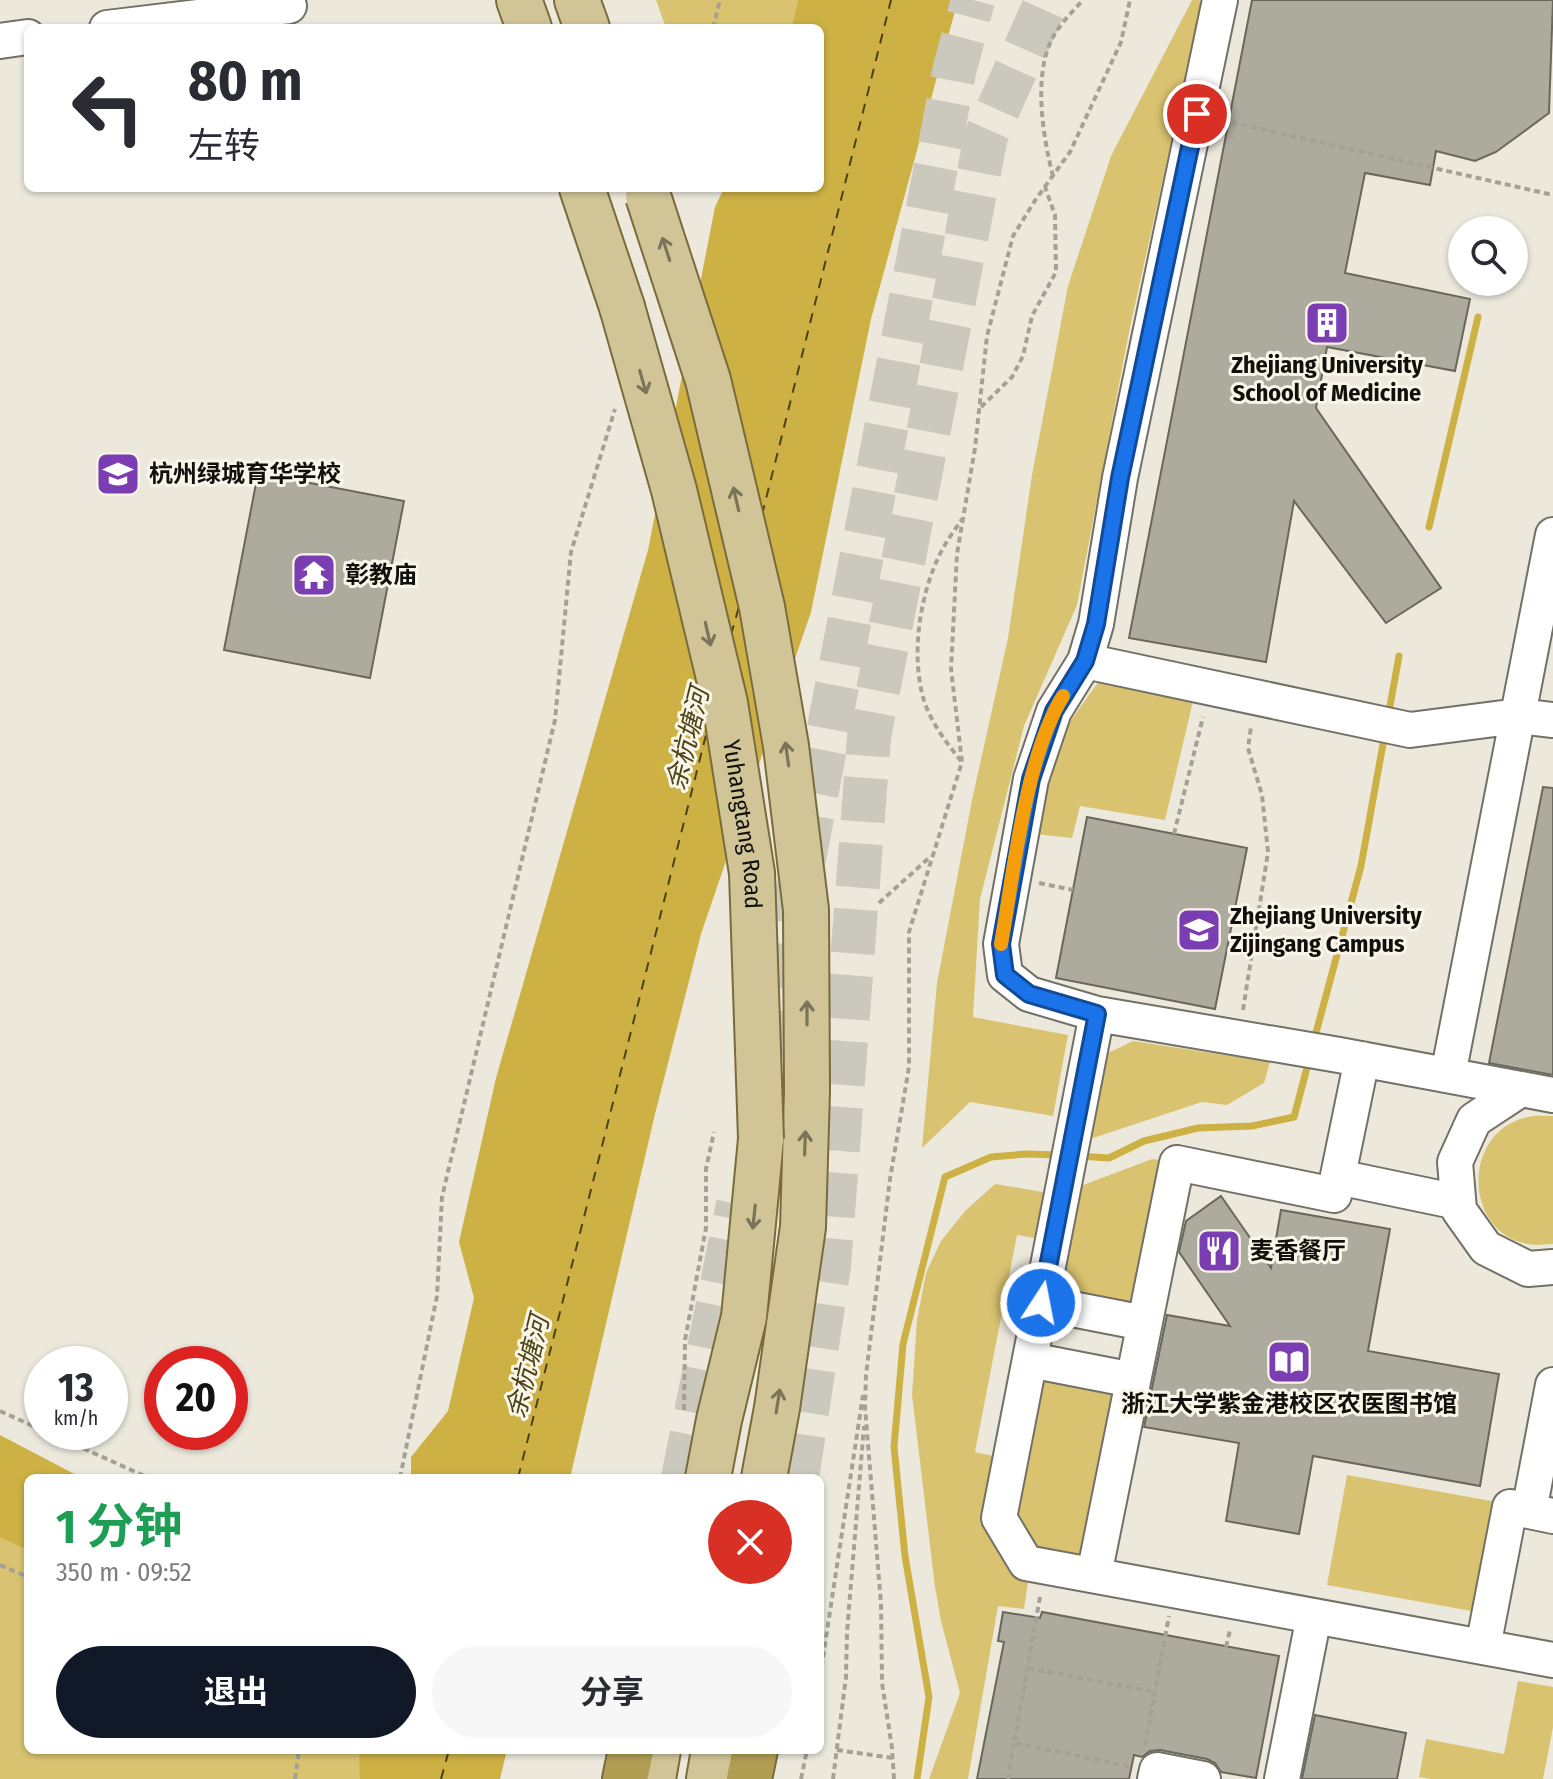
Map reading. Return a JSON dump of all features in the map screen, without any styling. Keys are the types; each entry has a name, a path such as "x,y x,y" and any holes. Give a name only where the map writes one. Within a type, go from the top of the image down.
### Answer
{"highway":[{"path":"625,1779 630,1754"},
{"path":"749,1779 754,1754"}],"main road":[{"path":"519,0 528,24"},
{"path":"577,0 586,24"},
{"name":"Yuhangtang Road","path":"583,192 622,307 674,490 727,719 752,873 761,1139 744,1317 709,1474"},
{"path":"647,192 708,380 765,622 786,746 806,910 807,1091 803,1227 765,1474"},
{"path":"653,1779 657,1754"},
{"path":"709,1779 713,1754"}],"street":[{"path":"1220,0 1120,478 1096,624 1085,661 1054,711 1031,779 1001,944 1005,975 1029,994 1097,1014 1247,1038 1537,1092"},
{"path":"140,24 289,6"},
{"path":"0,41 24,38"},
{"path":"1448,1075 1553,535"},
{"path":"1085,661 1410,730 1518,716 1553,720"},
{"path":"1097,1014 999,1518 1026,1563 1553,1660"},
{"path":"1094,1575 1177,1163 1334,1195 1351,1057"},
{"path":"1537,1092 1474,1120 1455,1162 1458,1202 1459,1210 1486,1248 1528,1269 1553,1267"},
{"path":"1338,1177 1458,1202"},
{"path":"1041,1303 1144,1323"},
{"path":"1030,1360 1133,1380"},
{"path":"1483,1647 1510,1507 1541,1514 1552,1396"},
{"path":"1282,1779 1314,1616"},
{"path":"1146,1769 1203,1779"}],"path":[{"path":"714,24 720,0"},
{"path":"1053,176 1044,141 1041,106 1045,60 1051,40 1083,0"},
{"path":"824,1651 866,1375 890,1179 909,1067 909,932 962,762 951,669 957,554 987,336 1013,236 1070,152 1095,102 1121,42 1130,0"},
{"path":"1197,114 1553,195"},
{"path":"979,409 1012,377 1023,356 1032,316 1056,272 1055,215 1045,187"},
{"path":"401,1474 437,1296 442,1197 555,720 571,552 619,395"},
{"path":"962,762 943,738 923,697 918,656 923,598 939,555 963,517"},
{"path":"1174,834 1211,688"},
{"path":"1247,1038 1244,1007 1268,852 1262,795 1248,748 1256,697"},
{"path":"879,903 933,854"},
{"path":"684,1415 685,1340 706,1228 706,1169 714,1132"},
{"path":"833,1779 846,1677 866,1375"},
{"path":"865,1407 881,1604 882,1683 894,1779"},
{"path":"0,1411 24,1422"},
{"path":"87,1450 140,1474"},
{"path":"0,1565 24,1575"},
{"path":"1014,1743 1146,1769 1155,1692 1173,1590"},
{"path":"1008,1779 1040,1597"},
{"path":"1028,1668 1155,1692"},
{"path":"837,1750 893,1758"},
{"path":"295,1779 298,1754"},
{"path":"801,1779 806,1754"}],"shaded area":[{"path":"656,0 798,0 792,24 665,24"},
{"path":"1192,0 1200,0 1200,13 1130,327 1077,605 1024,726 980,899 973,1017 1068,1035 1053,1116 970,1102 922,1148 937,983 972,800 1008,638 1032,475 1068,286 1111,156"},
{"path":"1099,681 1194,697 1165,820 1080,806 1072,838 1036,834 1048,777 1066,727"},
{"path":"1133,1041 1270,1062 1264,1083 1227,1105 1202,1102 1090,1139 1106,1054"},
{"path":"1531,1116 1553,1116 1553,1244 1531,1245 1506,1236 1491,1221 1482,1202 1478,1181 1482,1160 1491,1141 1506,1126"},
{"path":"1152,1159 1168,1161 1138,1308 1057,1293 1078,1187"},
{"path":"995,1184 1049,1193 1040,1239 1017,1235 975,1452 1002,1458 1029,1575 1024,1609 998,1606 968,1779 929,1779 960,1693 935,1587 912,1395 917,1320 926,1273 941,1241 965,1211"},
{"path":"1042,1374 1122,1390 1087,1564 1031,1551 1013,1523"},
{"path":"1347,1475 1497,1502 1477,1612 1327,1585"},
{"path":"0,1498 24,1507 24,1754 391,1754 384,1779 0,1779"},
{"path":"1518,1681 1553,1687 1553,1727 1543,1779 1419,1777 1426,1739 1504,1754"}],"water":[{"name":"余杭塘河","path":"798,0 958,0 871,319 811,612 701,934 655,1114 571,1474 411,1474 411,1457 448,1411 474,1298 459,1242 496,1078 648,550 715,207 722,192 824,192 824,24 792,24"},
{"path":"0,1435 74,1474 24,1474 24,1548 0,1537"},
{"path":"359,1754 506,1754 500,1779 360,1779"}],"building":[{"name":"Zhejiang University School of Medicine","path":"1252,0 1553,0 1549,113 1496,152 1475,161 1436,151 1430,185 1365,173 1345,273 1470,299 1455,371 1327,347 1316,408 1441,588 1386,623 1294,501 1266,662 1129,638"},
{"name":"彰教庙","path":"258,473 404,501 370,678 224,650"},
{"path":"1543,787 1553,788 1553,1075 1489,1063"},
{"path":"1087,817 1247,848 1215,1009 1056,978"},
{"name":"浙江大学紫金港校区农医图书馆","path":"1221,1196 1271,1268 1281,1210 1390,1229 1368,1351 1499,1374 1480,1486 1313,1456 1299,1534 1226,1521 1239,1443 1144,1427 1167,1315 1230,1326 1179,1252 1186,1221"},
{"path":"1003,1612 1040,1618 1042,1612 1279,1656 1256,1778 1221,1772 1215,1763 1207,1759 1160,1750 1150,1751 1142,1757 1134,1755 1129,1779 977,1779 1004,1642 998,1641"},
{"path":"1315,1715 1406,1733 1397,1779 1302,1779"}],"waterway":[{"path":"1429,527 1478,317"},
{"path":"1388,717 1399,656"},
{"path":"1314,1040 1361,866 1385,733"},
{"path":"1079,1156 1109,1158 1144,1141 1198,1128 1252,1126 1294,1117 1309,1060"},
{"path":"917,1779 929,1697 905,1556 894,1447 903,1344 945,1177 991,1157 1059,1155"}],"ferry route":[{"path":"762,515 891,0"},
{"path":"731,635 740,603"},
{"path":"519,1474 707,731"},
{"path":"441,1779 448,1754"}],"tunnel":[{"path":"767,1053 954,72 973,0"},
{"path":"798,1474 829,1266 869,737 986,136 1047,0"},
{"path":"684,1474 738,1204"}],"slow traffic":[{"path":"1001,944 1031,779 1054,711 1063,696"}],"place":[{"name":"Zhejiang University School of Medicine","path":"1327,323"},
{"name":"杭州绿城育华学校","path":"118,474"},
{"name":"彰教庙","path":"314,575"},
{"name":"Zhejiang University Zijingang Campus","path":"1199,930"},
{"name":"麦香餐厅","path":"1219,1251"},
{"name":"浙江大学紫金港校区农医图书馆","path":"1289,1362"}],"route":[{"path":"1041,1303 1097,1014 1029,994 1005,975 1001,944 1031,779 1054,711 1085,661 1096,624 1120,478 1197,114"}]}
